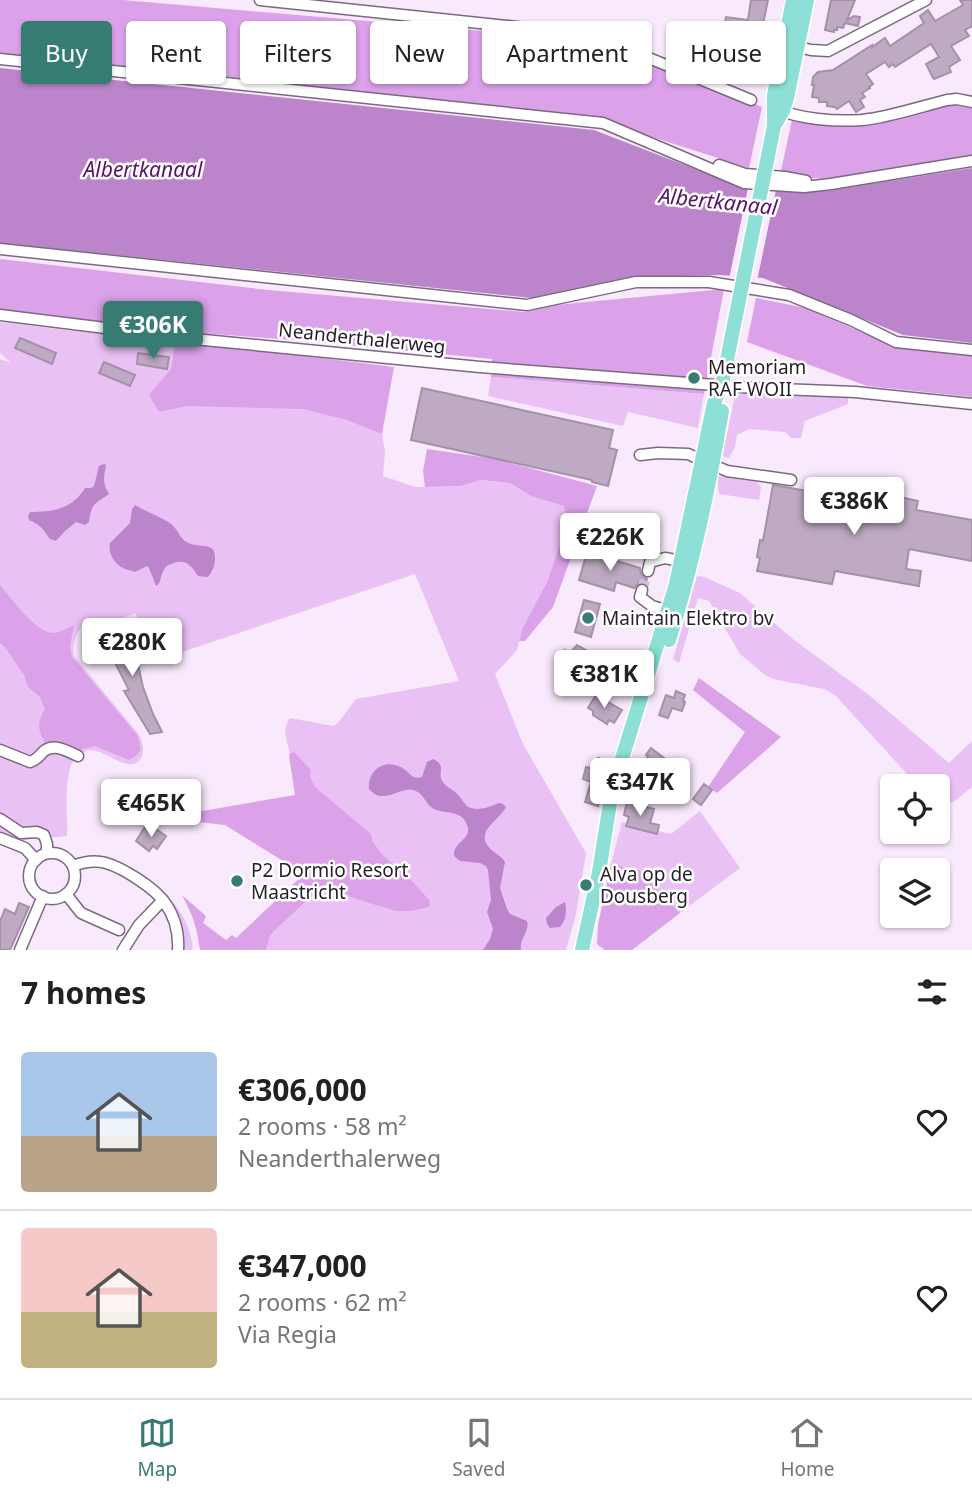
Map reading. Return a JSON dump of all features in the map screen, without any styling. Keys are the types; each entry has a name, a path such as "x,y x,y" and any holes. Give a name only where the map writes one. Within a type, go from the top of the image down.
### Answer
{"main road":[{"path":"791,45 793,0"},
{"path":"582,950 623,766 673,612 686,562 723,405 722,385 791,45 807,0"}],"street":[{"path":"260,0 593,35 751,100"},
{"path":"791,45 828,51 926,0"},
{"path":"0,59 603,124 744,183 804,187 972,161"},
{"path":"778,109 807,117 863,120 947,100 969,101"},
{"path":"0,249 527,304 636,282 709,282 789,295 851,320 895,342 972,350"},
{"name":"Neanderthalerweg","path":"0,316 453,365 855,392 972,404"},
{"path":"640,455 688,453 727,471 791,480"},
{"path":"648,570 650,562 665,558 686,562"},
{"path":"642,590 640,597 652,606 673,612"},
{"path":"0,750 30,762 34,762 47,749 53,747 63,748 78,756"},
{"path":"0,819 21,833 37,832 44,835 47,853"},
{"path":"0,838 25,848 36,860"},
{"path":"47,853 66,857 75,871 75,882 66,894 54,898 43,896 32,887 30,880 36,860 47,853"},
{"path":"73,866 82,863 107,863 132,876 163,900 177,928 178,950"},
{"path":"66,894 81,913 119,930"},
{"path":"20,950 43,896"},
{"path":"122,950 139,925 163,900"}],"shaded area":[{"path":"0,0 123,0 370,21 370,84 468,84 468,30 482,31 482,84 652,84 652,61 666,67 666,84 707,84 762,107 749,168 596,119 265,84 356,84 356,21 240,21 240,81 226,80 226,21 126,21 126,69 112,68 112,21 21,21 21,58 0,56"},
{"path":"951,104 972,107 972,157 825,179 780,175 792,120 864,125"},
{"path":"0,259 268,290 525,312 555,305 724,289 704,394 491,377 492,359 306,341 0,318"},
{"path":"756,298 806,308 893,346 972,353 972,397 867,386 747,342"},
{"path":"0,322 175,340 171,369 150,395 353,409 382,434 385,452 383,476 415,487 461,486 481,480 510,483 531,496 564,506 565,531 547,582 522,629 517,650 495,674 523,744 586,853 576,914 566,950 266,950 275,930 311,897 324,892 429,907 429,901 406,874 382,854 373,842 371,834 314,787 294,752 290,753 285,731 290,718 333,726 356,699 459,681 415,574 146,664 136,613 120,619 87,618 75,641 74,656 140,736 143,745 141,759 134,764 128,764 101,753 88,751 81,753 74,760 67,786 67,836 24,840 0,832 0,359 11,363 0,353"},
{"path":"175,340 394,367 382,434 347,420 303,409 187,406 159,412 149,395 171,369"},
{"path":"491,377 704,394 698,428 628,412 623,426 488,396"},
{"path":"749,392 848,396 848,404 805,421 801,438 791,438 785,432 749,429 737,435 729,458 722,456 735,396"},
{"path":"427,449 496,459 597,486 553,607 525,641 519,641 522,629 547,582 565,531 564,506 531,496 510,483 481,480 461,486 425,487 423,471"},
{"path":"717,476 757,482 761,487 759,500 719,494"},
{"path":"697,576 704,577 740,593 794,640 869,695 949,763 972,741 972,787 950,802 950,774 907,774 835,695 824,689 765,675 740,654 709,601 698,598 679,663 673,659"},
{"path":"0,585 24,614 46,631 58,632 74,625 70,647 72,657 138,736 141,750 136,756 129,760 95,746 75,751 46,745 39,727 45,709 40,697 28,687 24,675 0,643"},
{"path":"699,678 781,737 717,793 708,787 745,732 693,690"},
{"path":"294,752 311,770 310,776 315,787 371,834 373,842 382,854 406,874 430,901 429,907 396,911 333,892 324,892 311,897 275,930 266,950 200,950 194,922 182,895 206,916 203,923 226,940 232,935 236,938 304,874 225,825 162,818 295,795 289,756"},
{"path":"700,811 740,868 680,913 639,870 611,864 622,822 671,834"},
{"path":"611,864 639,870 680,913 632,950 605,950 597,944 598,925"},
{"path":"171,899 186,923 193,950 181,950 179,926"}],"water":[{"name":"Albertkanaal","path":"0,68 21,70 21,84 112,84 112,80 126,81 126,84 153,84 594,130 739,186 826,191 972,168 972,343 903,335 763,278 720,275 636,277 532,298 0,243"},
{"path":"104,464 104,483 109,494 94,505 89,522 85,525 76,522 56,541 50,539 37,524 29,520 30,512 62,508 74,501 85,488 94,486 99,466"},
{"path":"135,505 171,524 187,543 213,549 215,563 208,577 198,576 187,564 176,562 165,568 156,586 147,566 135,572 116,563 111,554 110,543 130,523"},
{"path":"433,759 440,764 444,784 467,806 480,809 500,803 506,807 487,830 485,840 505,862 500,888 507,909 510,914 527,921 521,950 483,950 493,929 487,912 491,900 488,870 480,863 460,861 454,856 456,847 468,832 462,817 436,810 416,791 404,790 380,796 369,789 370,778 381,766 392,764 418,778 422,777 427,762"},
{"path":"565,902 566,915 562,924 560,927 550,928 546,918"}],"pier":[{"path":"749,183 777,185 757,281 729,279"}],"building":[{"path":"751,0 768,0 764,21 725,21 726,17 748,20"},
{"path":"831,0 855,0 847,20 854,16 860,17 858,26 845,23 843,28 837,27 834,32 825,30"},
{"path":"960,0 972,0 972,26 965,30 969,36 951,46 960,60 949,67 951,72 934,79 926,64 939,57 931,44 895,67 893,64 889,67 885,62 866,74 873,84 862,93 865,97 860,100 864,107 856,112 849,101 837,109 827,106 827,102 819,102 819,98 812,97 813,77 818,72 833,70 885,38 890,46 924,23 920,16 928,10 935,21 963,5"},
{"path":"20,338 56,353 52,364 15,348"},
{"path":"138,353 169,357 167,369 137,364"},
{"path":"104,362 135,375 130,386 99,373"},
{"path":"422,388 613,430 609,448 617,450 608,486 592,480 411,440"},
{"path":"773,485 898,507 900,497 918,501 916,510 972,520 972,561 909,549 906,569 921,571 919,586 835,571 832,584 757,571 760,540 763,541"},
{"path":"631,518 658,525 656,537 641,534 642,529 629,525"},
{"path":"587,552 640,568 641,574 647,579 645,583 639,583 634,588 616,582 614,591 579,580"},
{"name":"Maintain Elektro bv","path":"584,600 600,604 591,637 575,632"},
{"path":"131,634 143,687 162,732 150,734 124,691 129,690 102,637"},
{"path":"577,645 607,662 592,689 562,672 565,666 558,662 565,650 570,653"},
{"path":"676,691 685,695 682,711 672,708 668,718 659,715 666,695 674,698"},
{"path":"596,695 622,710 614,723 609,720 607,724 593,715 593,711 588,708"},
{"path":"651,748 677,768 667,770 661,776 644,763"},
{"path":"598,758 611,762 598,806 585,802 591,782 583,779 586,767 595,769"},
{"path":"704,784 712,790 701,805 693,799"},
{"path":"627,802 654,809 650,823 659,825 657,834 626,826 629,817 624,815"},
{"path":"145,827 150,831 153,827 166,836 157,849 153,846 149,851 136,841"},
{"path":"19,903 29,907 10,950 0,950 0,921 5,909 15,914"}],"tunnel":[{"path":"642,590 648,571"}],"place":[{"name":"Memoriam RAF WOII","path":"694,378"},
{"name":"Maintain Elektro bv","path":"588,618"},
{"name":"P2 Dormio Resort Maastricht","path":"237,881"},
{"name":"Alva op de Dousberg","path":"586,885"}]}
